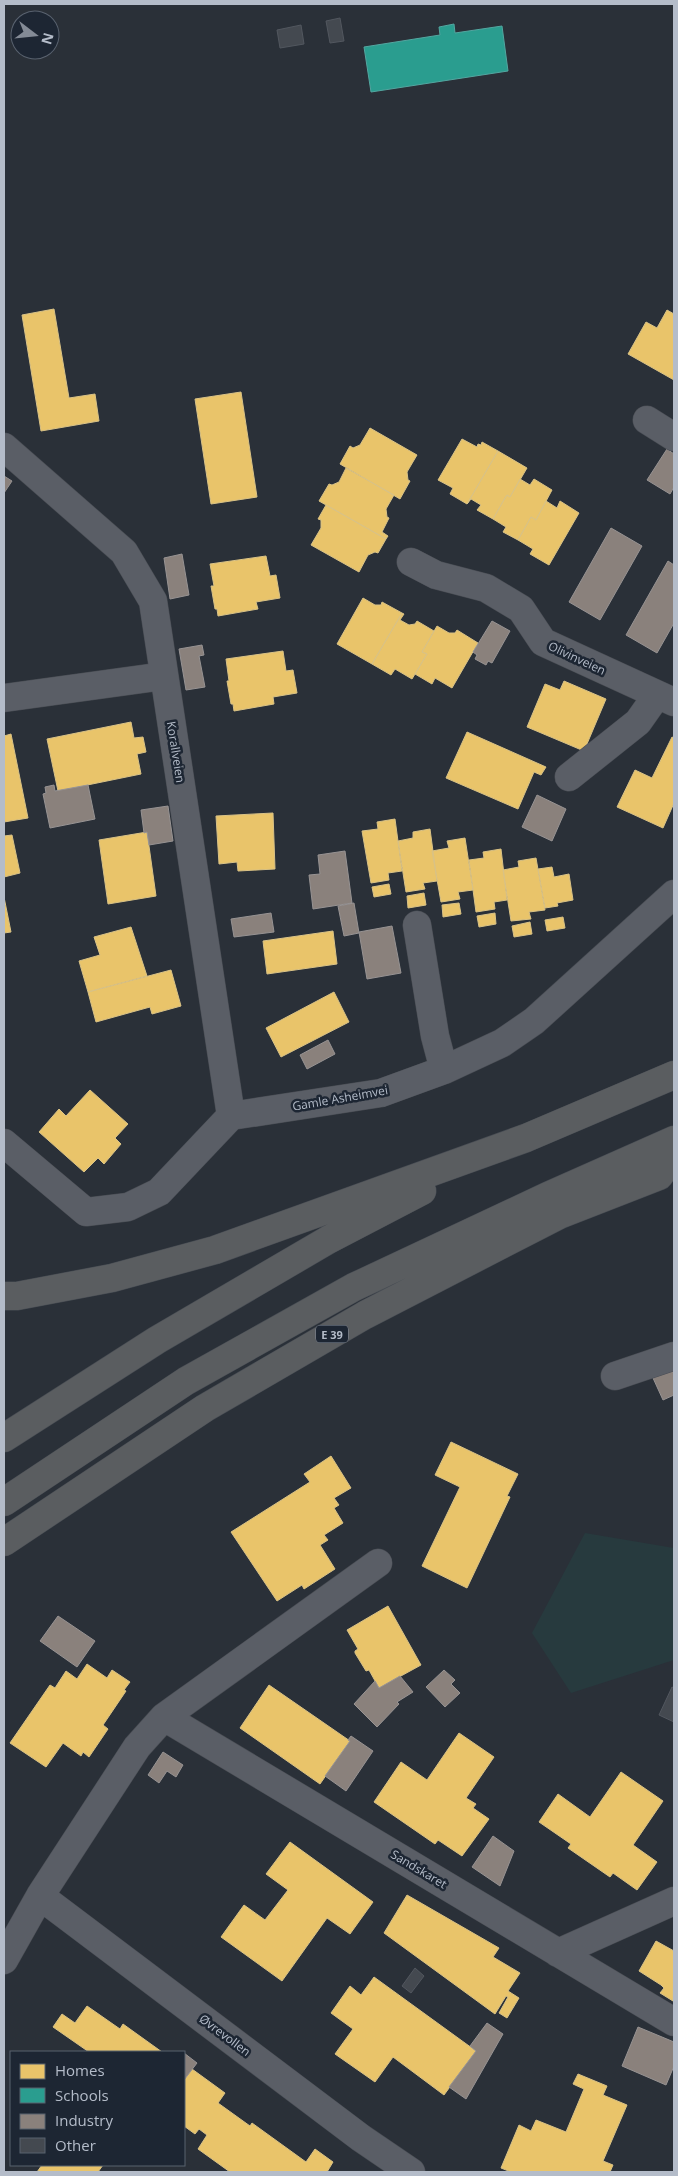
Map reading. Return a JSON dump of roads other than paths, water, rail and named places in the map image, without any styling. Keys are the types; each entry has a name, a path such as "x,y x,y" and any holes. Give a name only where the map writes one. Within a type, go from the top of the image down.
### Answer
{"highway":[{"path":"4,1296 16,1296 112,1278 215,1250 526,1138 674,1075"},
{"path":"4,1438 157,1340 328,1240 526,1138"},
{"name":"E 39","path":"4,1502 186,1381 354,1287 548,1196 674,1140"},
{"name":"E 39","path":"4,1542 205,1408 365,1315 559,1215 659,1176 674,1156"}],"street":[{"path":"647,420 674,437"},
{"name":"Korallveien","path":"4,447 124,552 153,602 231,1116"},
{"name":"Olivinveien","path":"411,562 436,575 486,588 521,609 543,642 666,699"},
{"path":"4,698 164,676"},
{"path":"569,777 666,699"},
{"name":"Gamle Asheimvei","path":"231,1116 381,1093 444,1070 502,1042 534,1021 674,894"},
{"path":"417,925 435,1036 444,1070"},
{"path":"4,1143 86,1212 128,1208 159,1192 231,1116"},
{"path":"616,1376 674,1356"},
{"path":"4,1960 40,1896 137,1747 164,1717 378,1563"},
{"name":"Sandskaret","path":"164,1717 674,2022"},
{"name":"Øvrevollen","path":"40,1896 361,2138 411,2172"},
{"path":"558,1953 674,1901"}]}
